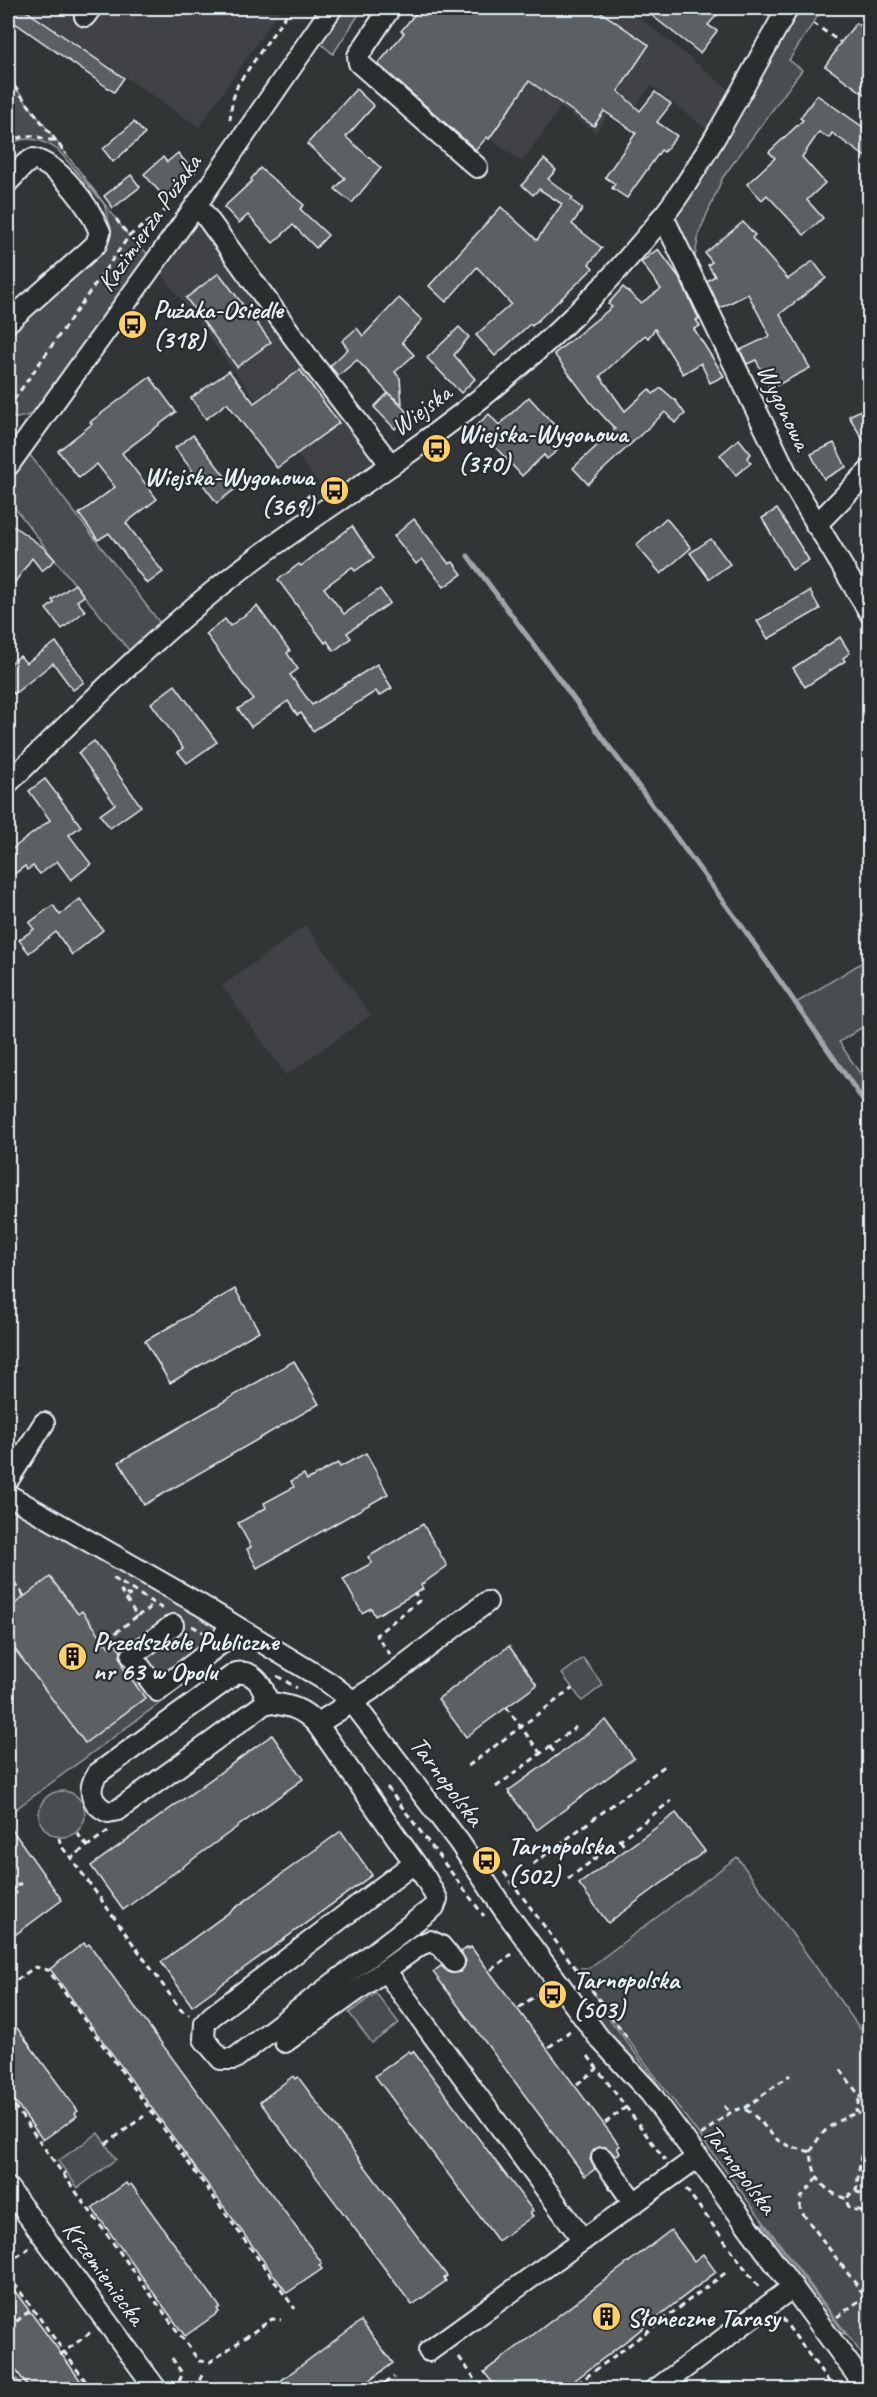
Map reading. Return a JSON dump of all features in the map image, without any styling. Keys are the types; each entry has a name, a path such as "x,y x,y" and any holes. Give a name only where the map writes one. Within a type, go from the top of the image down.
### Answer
{"street":[{"name":"Kazimierza Pużaka","path":"9,460 197,204 332,8"},
{"path":"390,8 358,56 359,63 477,167"},
{"name":"Wiejska","path":"8,783 121,674 203,601 287,537 392,465 516,370 603,286 661,218 705,152 788,8"},
{"path":"8,183 25,164 33,159 43,162 57,171 78,196 95,220 100,232 96,244 8,322"},
{"path":"197,204 310,360 392,465"},
{"name":"Wygonowa","path":"661,218 667,225 788,476 870,613"},
{"path":"816,525 870,470"},
{"path":"8,1480 44,1423"},
{"name":"Tarnopolska","path":"8,1495 328,1682 352,1702 459,1842 503,1908 594,2030 650,2092 868,2390"},
{"path":"317,1724 376,1686 488,1602"},
{"path":"173,1625 132,1656 158,1691 217,1646 231,1624"},
{"path":"267,1702 265,1692 253,1676 243,1672 236,1673 97,1774 90,1791 96,1805 108,1812 118,1810 267,1702 292,1706 306,1712 317,1724 414,1863 436,1899 434,1907 234,2059 221,2059 214,2052 204,2039 205,2024 212,2016 414,1863"},
{"path":"285,2042 420,1945 430,1941 441,1946 454,1962"},
{"path":"385,1970 583,2240"},
{"path":"429,2351 698,2157"},
{"path":"602,2158 634,2203"},
{"name":"Krzemieniecka","path":"8,2188 161,2386"},
{"path":"656,2390 793,2287"}],"path":[{"path":"227,129 238,84 291,8"},
{"path":"813,24 840,42"},
{"path":"8,408 129,236 172,205"},
{"path":"8,1574 24,1596"},
{"path":"132,1590 129,1596 121,1590 137,1616"},
{"path":"382,1661 391,1655 376,1635 419,1601 415,1593"},
{"path":"99,1646 149,1609 150,1601"},
{"path":"468,1766 573,1688"},
{"path":"506,1707 541,1754"},
{"path":"496,1787 576,1727"},
{"path":"550,1747 557,1756"},
{"path":"533,1864 666,1766"},
{"path":"568,1879 671,1801"},
{"path":"71,1858 108,1831"},
{"path":"77,1833 87,1846"},
{"path":"59,1838 61,1846 181,2010 195,2016"},
{"path":"620,1840 627,1850"},
{"path":"8,1892 21,1883"},
{"path":"491,1970 512,1954"},
{"path":"8,1986 35,1967 48,1970 295,2309"},
{"path":"519,2008 540,1992"},
{"path":"549,2047 570,2031"},
{"path":"577,2084 597,2069"},
{"path":"841,2070 861,2098"},
{"path":"700,2136 737,2109 745,2108 790,2075"},
{"path":"8,2097 199,2361 210,2362 272,2319 281,2320"},
{"path":"870,2097 861,2098 857,2103 857,2113 862,2118 870,2119"},
{"path":"724,2106 731,2113"},
{"path":"605,2123 626,2107"},
{"path":"745,2108 779,2141 811,2152"},
{"path":"857,2113 828,2126 818,2138 811,2152 812,2167 824,2188 834,2195 847,2199 852,2209 860,2209"},
{"path":"106,2144 144,2116"},
{"path":"847,2199 856,2192 862,2149 870,2139"},
{"path":"817,2178 801,2198 801,2210 865,2296"},
{"path":"856,2192 864,2198"},
{"path":"864,2198 870,2196"},
{"path":"860,2209 864,2198"},
{"path":"860,2209 870,2234"},
{"path":"8,2263 29,2248"},
{"path":"569,2390 598,2365 640,2337 728,2271"},
{"path":"8,2275 92,2390"},
{"path":"835,2318 870,2293"},
{"path":"677,2302 680,2306"},
{"path":"8,2328 32,2309"},
{"path":"781,2319 835,2390"},
{"path":"60,2355 91,2332"},
{"path":"637,2333 640,2337"},
{"path":"459,2357 483,2390"},
{"path":"161,2386 177,2383 182,2377 181,2370 172,2358"},
{"path":"195,2390 202,2375"},
{"path":"376,2390 394,2377"}],"shaded area":[{"path":"23,8 281,8 199,127"},
{"path":"332,8 363,8 333,54 312,36"},
{"path":"420,8 628,8 737,96 715,136 651,86 635,108 620,98 596,132 560,108 522,162 487,137 475,151 399,83 401,81 378,65 403,34 401,30"},
{"path":"788,8 823,8 789,60 802,70 723,177 699,233 695,257 689,273 667,225"},
{"path":"8,78 129,236 151,257 54,402 27,416 17,418 8,417 8,334 106,250 111,229 104,204 58,150 33,139 20,140 8,146"},
{"path":"197,204 391,465 334,504 154,264"},
{"path":"23,446 167,632 137,660 8,499 8,466"},
{"path":"306,925 371,1015 286,1075 222,986"},
{"path":"869,958 869,1023 839,1042 869,1087 869,1110 796,1003"},
{"path":"8,1495 231,1624 229,1652 13,1811 8,1804"},
{"path":"583,1658 603,1685 582,1701 562,1674"},
{"path":"62,1791 71,1792 79,1797 84,1805 84,1823 79,1831 71,1836 62,1837 53,1836 45,1831 40,1823 39,1814 40,1805 45,1797 53,1792"},
{"path":"737,1857 869,2041 869,2364 581,1976 581,1968 589,1968"},
{"path":"376,1993 399,2023 372,2043 349,2013"},
{"path":"604,2011 663,2091 653,2089 593,2019"},
{"path":"98,2133 116,2159 78,2188 58,2161"},
{"path":"763,2224 845,2334 832,2330 762,2235"},
{"path":"8,2366 24,2389 8,2389"}],"building":[{"path":"8,8 22,8 124,78 114,92 8,18"},
{"path":"420,8 595,8 649,45 618,91 640,111 655,92 671,104 657,122 677,136 664,152 661,150 627,198 612,188 615,184 605,177 636,133 604,111 594,126 529,81 489,139 487,137 476,150 378,64 404,33 401,31"},
{"path":"642,8 677,8 686,15 692,8 723,8 708,25 717,31 700,53"},
{"path":"856,23 870,33 870,98 825,66"},
{"path":"356,89 374,106 346,137 381,168 352,203 335,189 345,178 307,144"},
{"path":"817,95 870,132 870,160 832,133 829,138 819,132 802,157 825,183 807,200 823,218 804,235 767,195 762,200 747,184 775,158 769,152 803,120 800,118"},
{"path":"134,122 145,134 113,162 103,149"},
{"path":"178,153 195,173 165,198 144,174 163,157 167,162"},
{"path":"544,159 556,170 548,179 573,198 571,200 583,209 572,224 602,248 589,264 593,268 532,326 530,324 495,356 476,335 511,304 477,267 446,302 429,286 501,207 537,240 562,204 539,189 533,195 522,185"},
{"path":"260,168 304,205 300,209 328,235 316,248 293,225 273,243 248,215 239,223 224,207 252,181 251,179"},
{"path":"131,175 140,187 113,208 104,196"},
{"path":"743,222 755,235 752,238 788,279 813,261 826,278 780,314 810,368 770,389 756,360 747,364 740,350 770,336 748,294 720,308 707,281 715,276 708,265 712,262 705,253"},
{"path":"658,249 679,277 699,319 696,320 700,326 694,329 724,376 710,383 701,363 683,374 655,329 648,338 645,335 600,376 625,411 649,389 653,394 661,388 676,401 685,414 675,423 665,412 588,484 573,468 615,429 591,403 554,354 612,307 608,304 623,287 641,303 661,289 641,262"},
{"path":"219,273 271,342 237,367 186,298"},
{"path":"399,298 422,320 402,342 414,355 395,372 400,378 402,404 388,393 357,360 338,376 330,366 348,349 342,341 357,328 363,336"},
{"path":"459,327 469,337 454,355 475,379 461,393 427,358"},
{"path":"300,370 339,423 277,468 227,403 206,419 191,398 229,371 254,403"},
{"path":"150,377 176,412 122,453 157,499 126,523 163,572 147,584 109,533 98,540 79,514 115,487 97,464 79,478 58,451 92,424 90,422"},
{"path":"388,393 409,414 395,429 374,407"},
{"path":"529,397 555,426 545,435 558,450 547,459 544,455 522,476 476,426 489,414 499,425"},
{"path":"870,405 870,452 849,416"},
{"path":"193,435 235,489 217,503 175,448"},
{"path":"739,439 751,454 747,458 751,463 736,475 720,455"},
{"path":"834,443 846,467 824,479 811,454"},
{"path":"777,509 809,560 792,570 762,518"},
{"path":"666,518 691,548 661,574 636,545"},
{"path":"414,519 449,564 453,562 462,574 444,587 422,559 416,564 394,536"},
{"path":"8,522 44,548 55,560 42,571 32,558 8,592"},
{"path":"352,526 374,558 355,571 352,567 324,588 344,614 380,589 390,603 347,633 351,638 334,651 327,641 325,643 278,580 299,564 301,566"},
{"path":"711,539 730,564 709,579 690,553"},
{"path":"75,584 84,596 77,601 85,611 62,629 46,609 54,603 52,600"},
{"path":"810,591 820,609 768,639 757,621"},
{"path":"257,606 290,651 287,653 298,669 290,675 312,705 377,664 392,688 379,696 376,691 313,731 301,713 297,715 288,701 251,727 238,709 253,699 206,634 225,619 230,626"},
{"path":"840,637 850,653 843,658 845,661 805,687 793,668"},
{"path":"56,642 84,682 73,690 53,663 14,694 8,685 8,665 20,656 26,663"},
{"path":"175,685 217,742 187,763 178,752 183,748 151,703"},
{"path":"94,741 141,806 110,828 100,815 115,804 78,753"},
{"path":"45,779 81,826 69,835 91,864 71,880 57,861 40,874 33,866 27,870 25,866 8,879 8,852 50,820 29,791"},
{"path":"80,899 103,930 72,955 56,932 29,953 19,940 34,929 29,923 53,905 60,915"},
{"path":"235,1289 259,1331 170,1383 145,1341"},
{"path":"294,1361 319,1404 144,1505 119,1462"},
{"path":"366,1453 388,1494 257,1568 247,1549 251,1547 238,1523 266,1508 264,1503 294,1487 291,1481 304,1474 307,1480 338,1463 340,1467"},
{"path":"423,1524 447,1566 421,1585 423,1589 375,1616 371,1608 362,1613 343,1579 372,1563 368,1557"},
{"name":"Przedszkole Publiczne nr 63 w Opolu","path":"50,1577 78,1614 82,1611 109,1647 115,1642 121,1651 122,1666 145,1698 85,1743 8,1640 8,1609"},
{"path":"509,1646 537,1685 466,1737 438,1699"},
{"path":"606,1720 634,1758 537,1830 508,1791"},
{"path":"272,1735 303,1779 123,1910 91,1866"},
{"path":"676,1813 705,1851 608,1923 579,1884"},
{"path":"8,1824 62,1900 8,1940 8,1900 17,1893 8,1880"},
{"path":"341,1831 372,1875 192,2006 161,1962"},
{"path":"84,1943 86,1946 89,1944 322,2263 319,2265 322,2269 287,2293 50,1969"},
{"path":"468,1947 469,1949 471,1947 620,2146 617,2148 620,2153 615,2156 606,2147 595,2149 590,2159 595,2169 585,2176 433,1972 441,1966 450,1973 461,1972 466,1961 461,1952"},
{"path":"17,2028 78,2111 75,2113 77,2116 43,2140 8,2092 8,2034"},
{"path":"409,2051 411,2053 413,2051 533,2211 530,2213 533,2216 498,2241 375,2076"},
{"path":"293,2076 295,2079 298,2077 447,2276 444,2278 446,2281 412,2305 260,2102"},
{"path":"126,2183 128,2186 131,2184 220,2307 217,2309 219,2312 185,2336 92,2208"},
{"name":"Słoneczne Tarasy","path":"671,2230 694,2261 703,2254 716,2272 562,2390 498,2390 484,2372"},
{"path":"8,2282 87,2390 30,2390 8,2359"},
{"path":"361,2321 393,2363 357,2390 268,2390"}],"waterway":[{"path":"468,556 741,925 870,1110"}],"place":[{"name":"Pużaka-Osiedle (318)","path":"132,324"},
{"name":"Wiejska-Wygonowa (370)","path":"437,448"},
{"name":"Wiejska-Wygonowa (369)","path":"335,491"},
{"name":"Przedszkole Publiczne nr 63 w Opolu","path":"72,1656"},
{"name":"Tarnopolska (502)","path":"487,1860"},
{"name":"Tarnopolska (503)","path":"552,1994"},
{"name":"Słoneczne Tarasy","path":"606,2317"}]}
